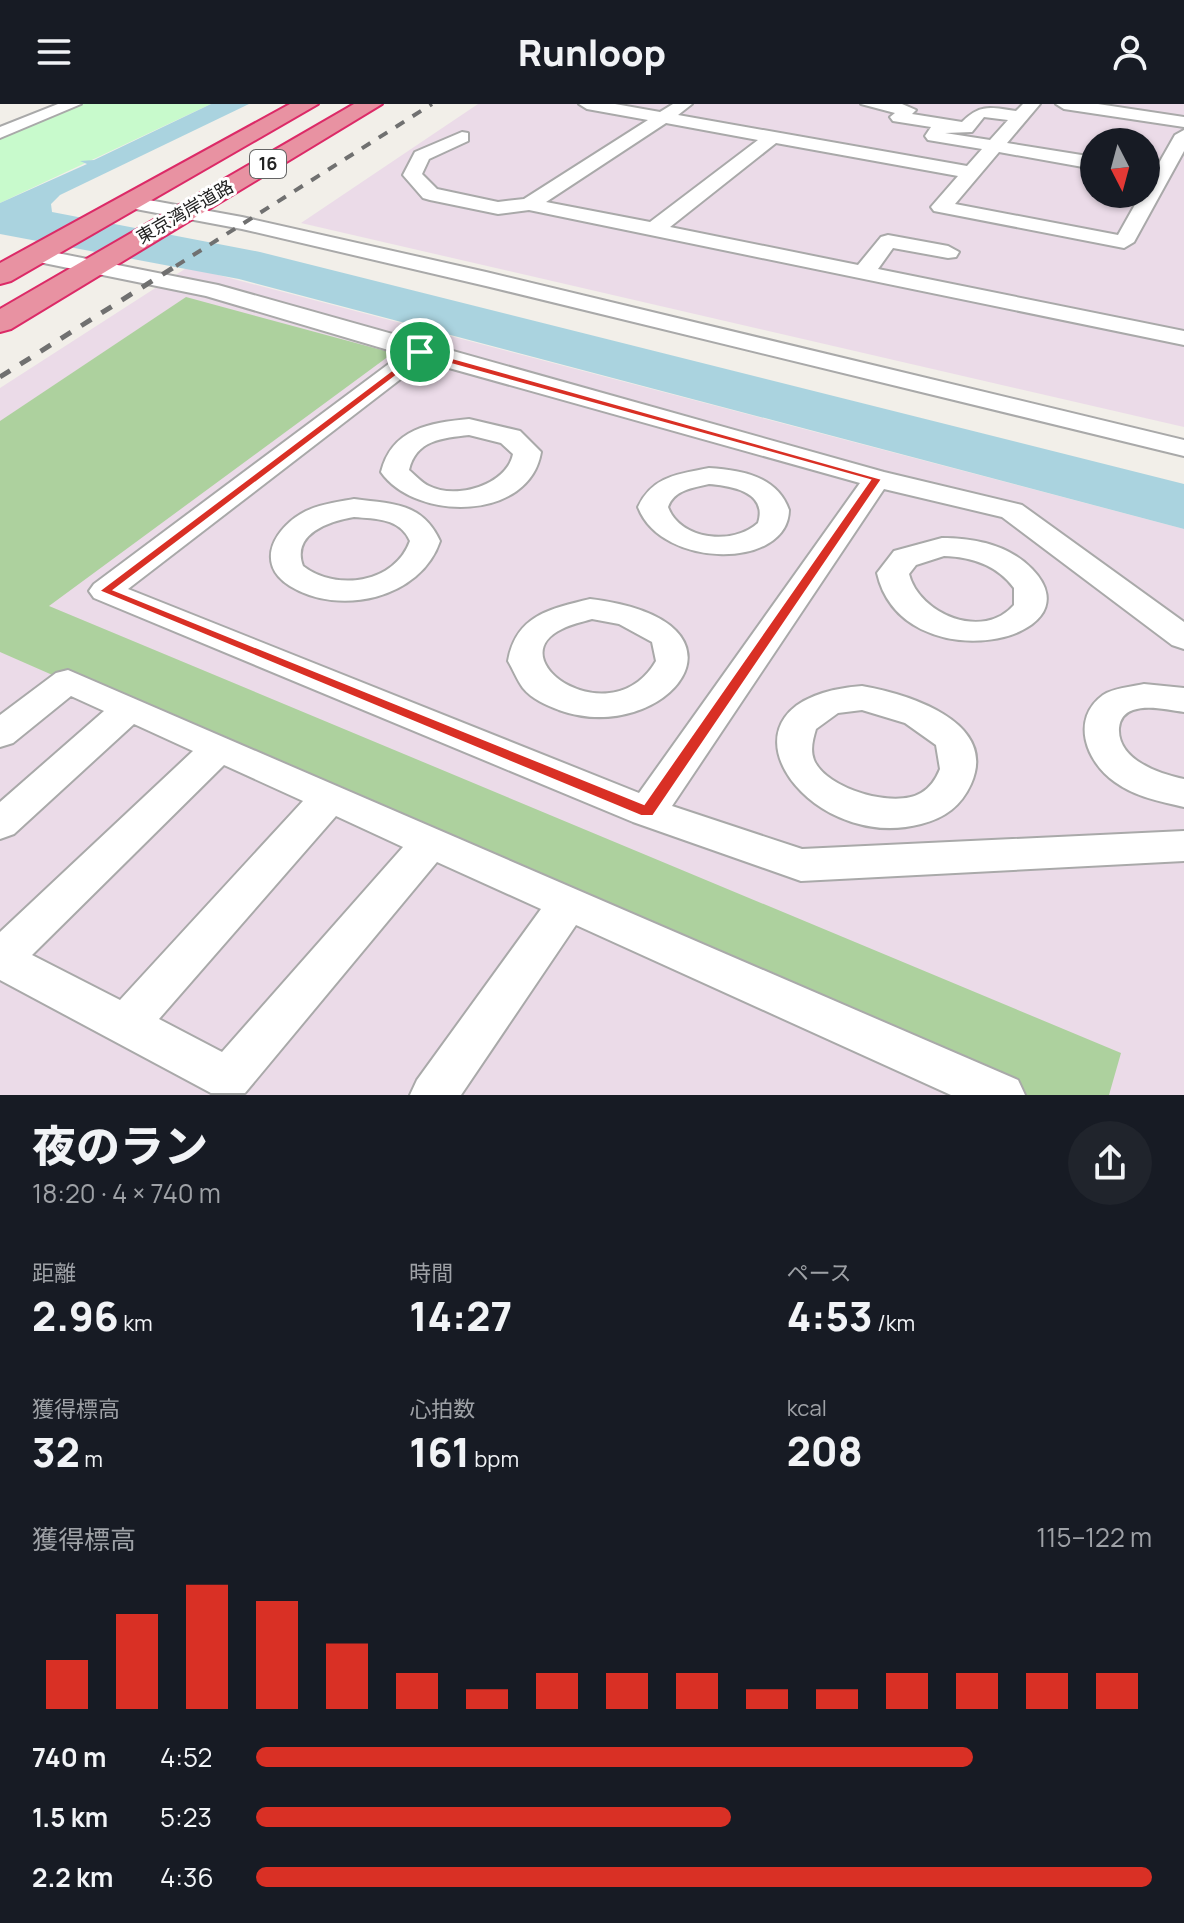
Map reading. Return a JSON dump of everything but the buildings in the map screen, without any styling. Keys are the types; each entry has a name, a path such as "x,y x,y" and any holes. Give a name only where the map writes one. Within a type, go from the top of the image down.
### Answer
{"highway":[{"name":"東京湾岸道路","path":"0,275 307,104"},
{"name":"東京湾岸道路","path":"0,322 371,104"}],"street":[{"path":"0,133 73,104"},
{"path":"587,104 969,172"},
{"path":"529,204 684,104"},
{"path":"869,104 898,118 966,128 999,140 1080,160"},
{"path":"1064,104 1123,108 1184,122"},
{"path":"966,128 980,111 1026,111"},
{"path":"1026,111 941,207 1124,242 1139,208"},
{"path":"859,152 898,118"},
{"path":"943,124 934,136 999,140"},
{"path":"1160,165 1184,135"},
{"path":"462,137 421,156 412,175 430,194 498,208 529,204 1184,338"},
{"path":"654,229 773,137"},
{"path":"122,209 486,279 1184,448"},
{"path":"864,272 888,241 948,252"},
{"path":"37,255 210,290 420,352 877,479 1012,511 1184,638"},
{"path":"420,352 105,591 647,812 801,865 1184,846"},
{"path":"647,812 877,479"},
{"path":"0,734 68,681 1001,1095"},
{"path":"1184,700 1157,695 1126,697 1109,705 1099,718 1098,734 1106,752 1120,767 1142,782 1184,793"},
{"path":"0,824 130,708"},
{"path":"219,748 0,959 228,1078 431,842"},
{"path":"126,1025 330,797"},
{"path":"434,1095 568,903"}],"shaded area":[{"path":"478,104 1184,104 1184,427 301,223"},
{"path":"188,267 1184,529 1184,1095 0,1095 0,388"}],"green space":[{"path":"77,104 211,104 0,203 0,136"},
{"path":"186,297 393,353 49,606 1121,1053 1109,1095 1010,1095 0,652 0,421"}],"water":[{"path":"211,104 249,104 60,195 51,204 52,212 260,252 1184,484 1184,529 239,279 0,234 0,203 87,164 80,161 94,160"}],"railway":[{"path":"176,266 432,104"},
{"path":"0,377 179,264"}],"route":[{"path":"420,352 877,479 647,812 105,591 420,352"}]}
